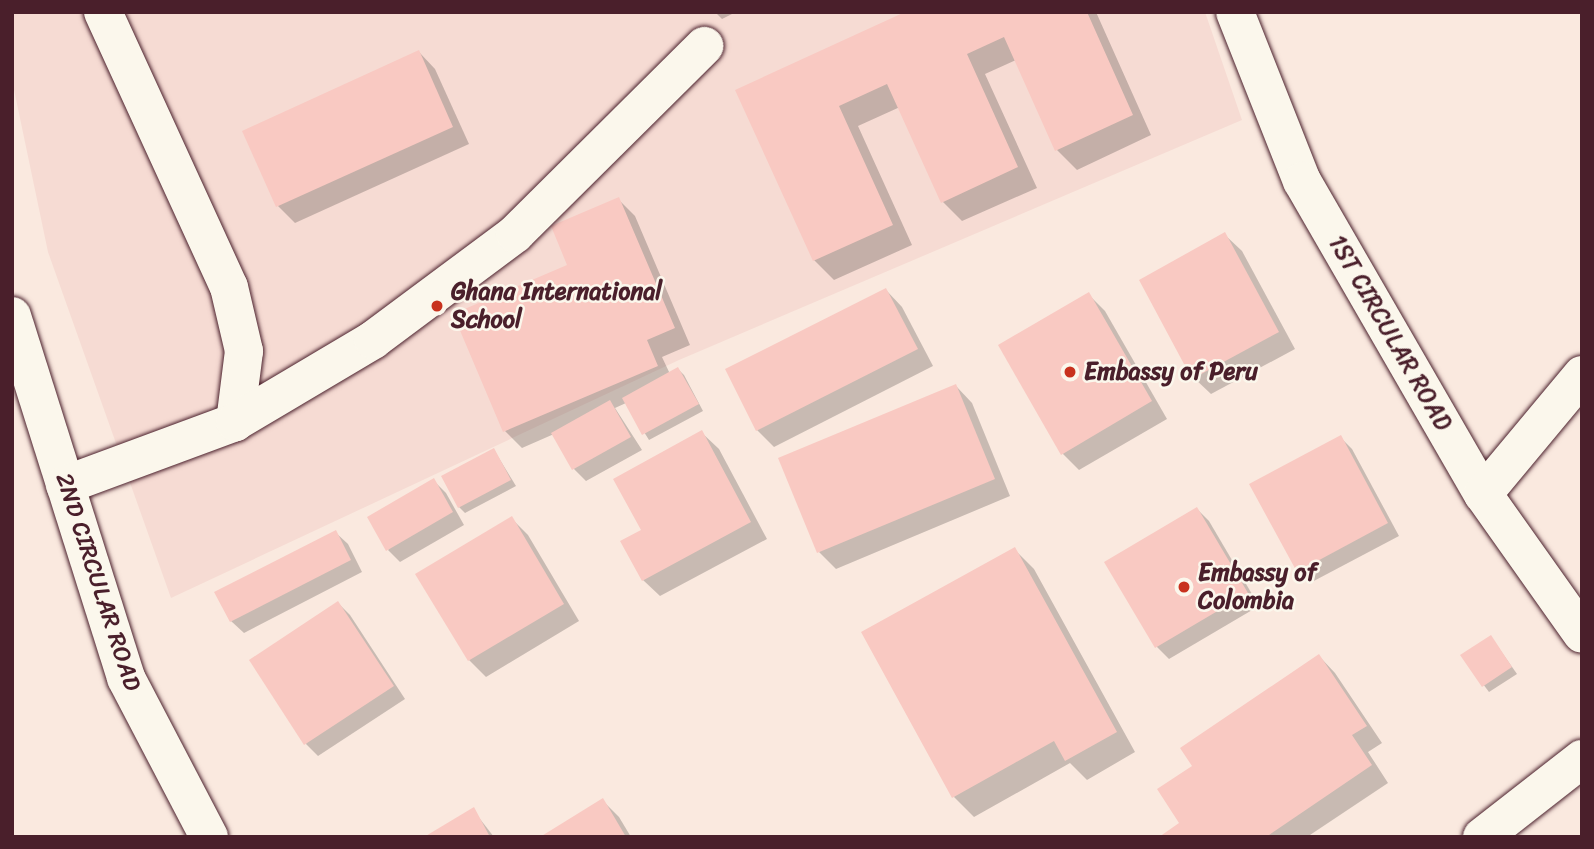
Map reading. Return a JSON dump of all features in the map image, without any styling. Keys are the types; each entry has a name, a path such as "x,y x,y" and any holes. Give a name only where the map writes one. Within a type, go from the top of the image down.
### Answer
{"street":[{"path":"103,12 229,287 244,351 235,422"},
{"name":"1ST CIRCULAR ROAD","path":"1235,12 1302,181 1483,494 1582,634"},
{"path":"65,485 185,443 235,422 373,340 515,234 704,46"},
{"name":"2ND CIRCULAR ROAD","path":"12,316 125,678 209,837"},
{"path":"1483,494 1582,375"},
{"path":"1482,837 1582,759"}],"shaded area":[{"name":"Ghana International School","path":"12,12 1205,12 1242,120 679,360 171,598 48,252 12,80"}],"building":[{"path":"905,12 1087,12 1133,115 1055,151 1004,37 967,54 1018,167 941,203 887,84 839,106 893,225 813,261 735,90"},
{"path":"419,50 453,127 276,207 242,131"},
{"path":"619,197 675,328 647,340 658,366 503,432 453,314 567,265 551,226"},
{"path":"1225,232 1279,332 1192,379 1139,280"},
{"path":"886,288 918,349 756,431 725,369"},
{"path":"1089,292 1152,401 1061,455 998,345"},
{"path":"678,367 699,404 642,435 622,398"},
{"path":"956,384 995,479 817,553 778,458"},
{"path":"610,400 631,437 572,470 551,433"},
{"path":"702,430 751,522 642,581 620,541 641,530 613,479"},
{"path":"1341,435 1388,523 1297,572 1249,484"},
{"path":"494,448 511,480 458,508 441,476"},
{"path":"434,478 453,512 386,551 367,517"},
{"path":"1197,507 1248,593 1155,648 1104,562"},
{"path":"512,516 564,604 468,661 415,574"},
{"path":"336,530 351,560 230,622 214,592"},
{"path":"1015,547 1117,732 1065,761 1054,741 952,798 861,632"},
{"path":"338,601 394,686 304,745 249,660"},
{"path":"1491,635 1512,667 1482,687 1460,655"},
{"path":"1319,654 1367,726 1352,735 1372,765 1266,837 1159,837 1179,823 1157,789 1192,766 1180,748"},
{"path":"603,798 626,837 540,837"},
{"path":"474,807 490,837 424,837"}],"place":[{"name":"Ghana International School","path":"437,306"},
{"name":"Embassy of Peru","path":"1070,372"},
{"name":"Embassy of Colombia","path":"1184,587"}]}
